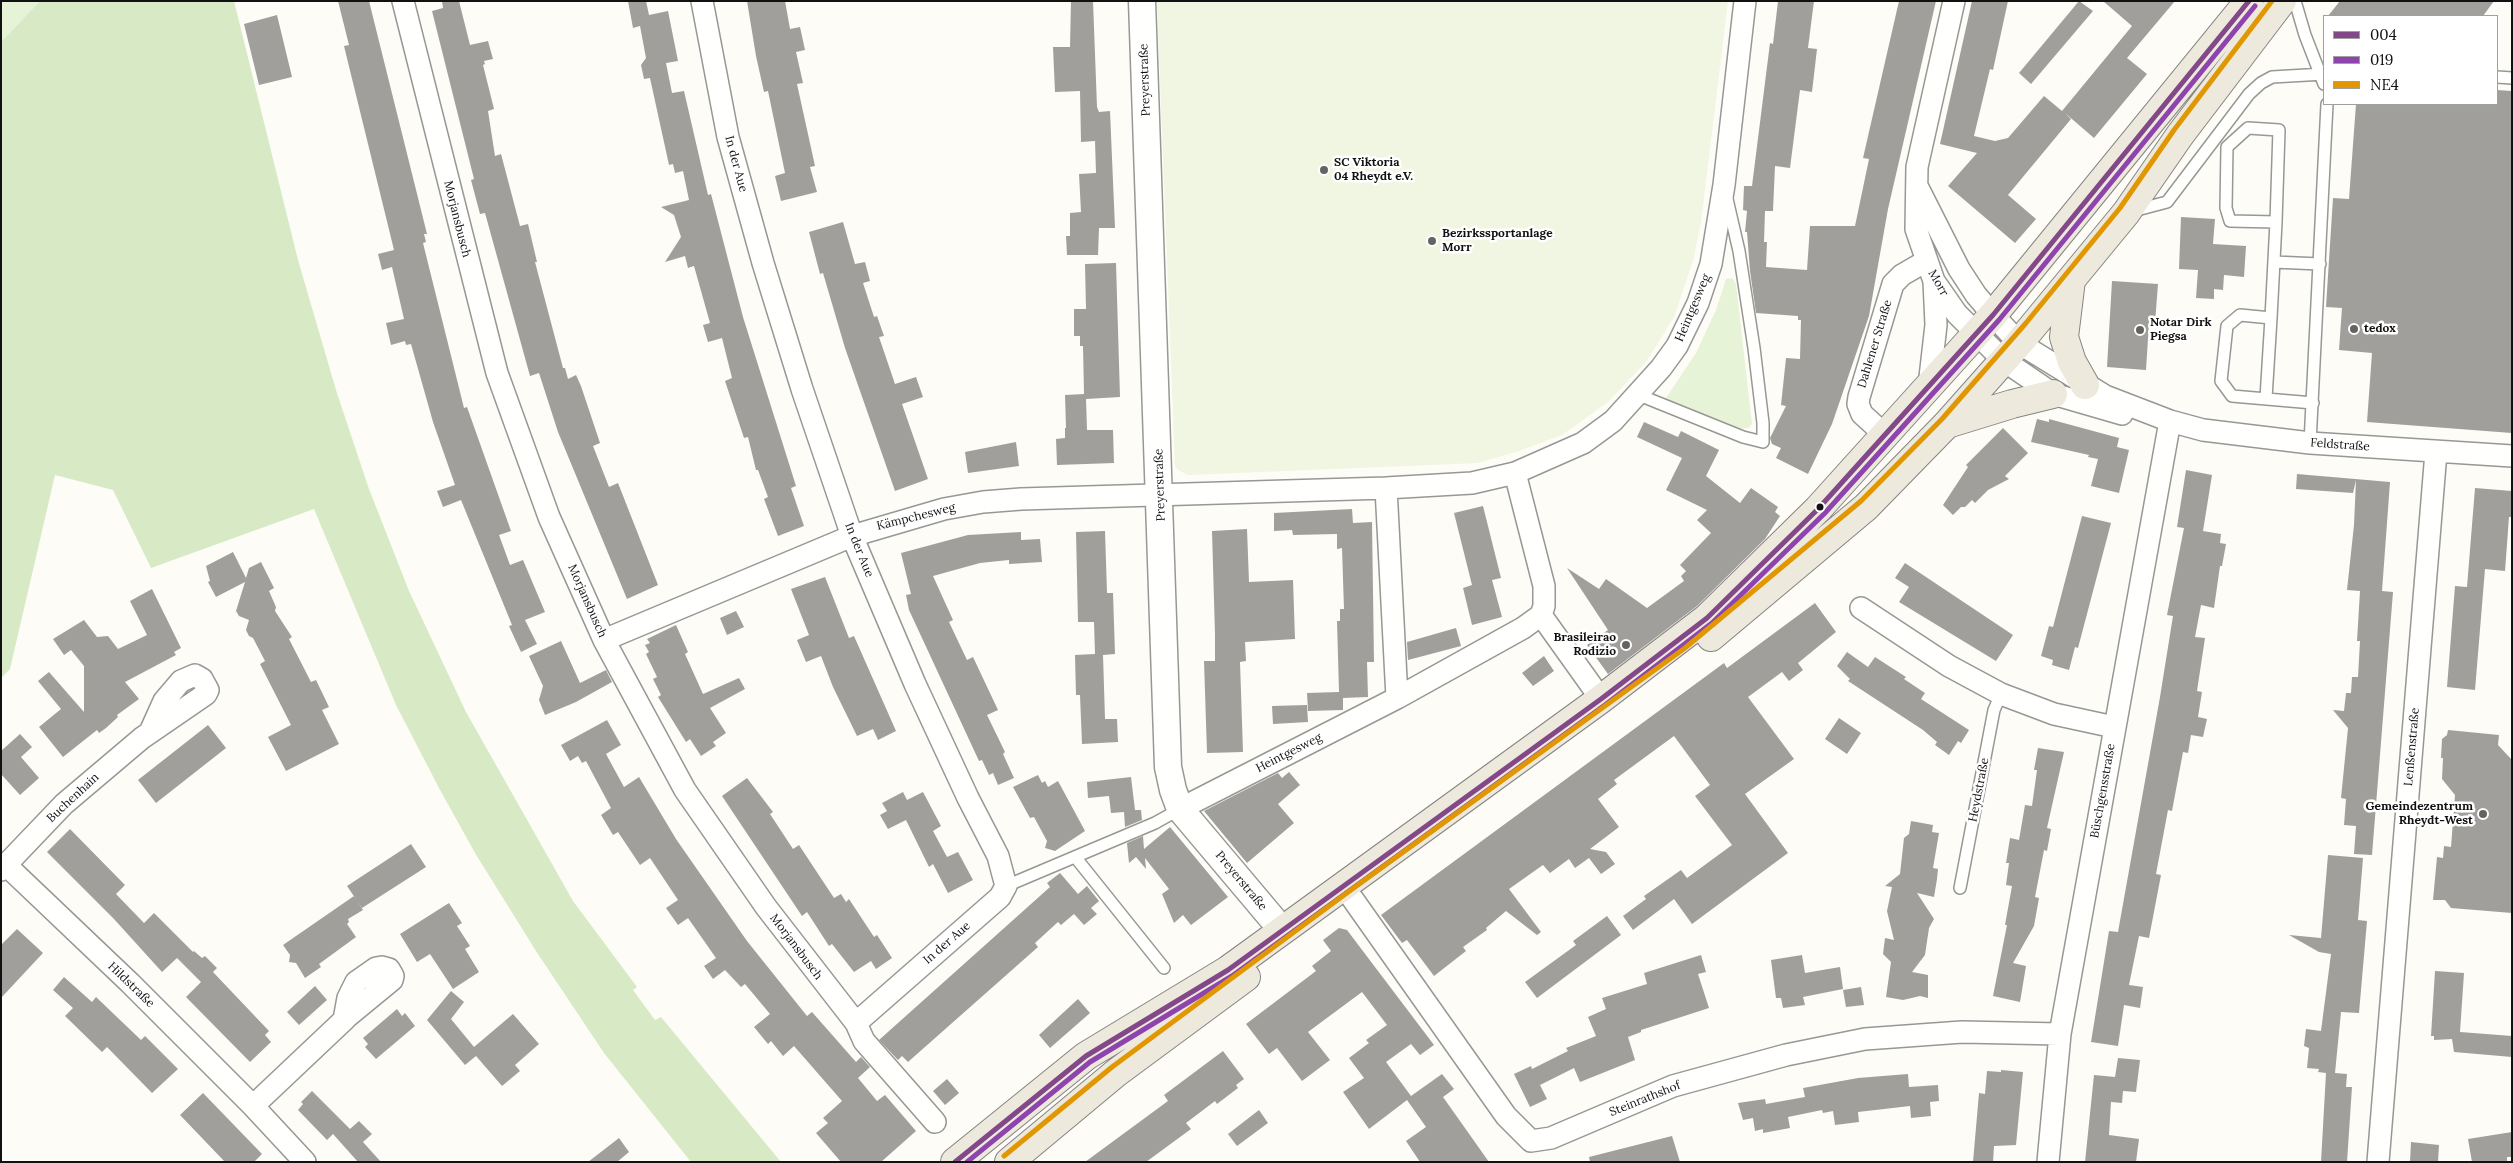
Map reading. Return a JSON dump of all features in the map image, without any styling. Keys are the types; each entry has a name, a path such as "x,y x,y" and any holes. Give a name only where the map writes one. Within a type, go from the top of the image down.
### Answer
{"main road":[{"path":"955,1162 1086,1056 1228,970 1601,699 1714,611 1818,509 1984,324 2249,1"},
{"path":"1009,1162 1116,1073 1352,898 1690,654 1866,507 1947,424 2011,352 2071,280 2126,213 2180,134 2282,1"},
{"path":"2071,280 2064,337 2072,362 2085,385"},
{"path":"1947,424 2012,404 2053,394"}],"street":[{"name":"Morjansbusch","path":"403,1 497,373 548,517 604,640 685,790 766,907 856,1023 864,1041 935,1122"},
{"name":"In der Aue","path":"702,1 730,146 802,389 852,536 915,684 998,856 1006,886 1000,897 856,1023"},
{"name":"Preyerstraße","path":"1142,1 1168,767 1173,790 1180,808 1282,930"},
{"name":"Heintgesweg","path":"1160,494 1386,488 1472,483 1514,473 1583,443 1613,421 1639,395 1677,346 1698,303 1711,264 1724,186 1745,1"},
{"name":"Morr","path":"1954,1 1920,144 1916,228 1934,281 1957,314 1984,324 2011,352"},
{"name":"Morr","path":"1917,186 1958,269 1976,295 1984,324"},
{"name":"Dahlener Straße","path":"1885,435 1862,414 1858,404 1859,397 1893,284 1902,275 1926,261"},
{"path":"1929,386 1936,325 1934,281"},
{"name":"Feldstraße","path":"2011,352 2105,396 2170,421 2203,430 2310,443 2512,456"},
{"name":"Feldstraße","path":"2011,352 2053,394 2141,419 2170,421"},
{"name":"Büschgensstraße","path":"2048,1162 2060,1034 2170,421"},
{"name":"Lenßenstraße","path":"2378,1162 2436,452"},
{"path":"1514,473 1544,586 1544,606 1541,615 1601,699"},
{"path":"1386,488 1397,698"},
{"name":"Kämpchesweg","path":"604,640 852,536 896,522 982,502 1160,494"},
{"path":"1860,608 1949,666 2001,694 2054,714 2114,728"},
{"name":"Heintgesweg","path":"1180,808 1397,698 1523,628 1541,615"},
{"name":"Buchenhain","path":"4,868 64,804 150,732"},
{"name":"Hildstraße","path":"4,868 123,977 253,1106 305,1162"},
{"name":"Steinrathshof","path":"1352,898 1506,1116 1531,1141 1551,1138 1673,1086 1786,1055 1856,1041 1962,1032 2060,1034"},
{"path":"253,1106 344,1020"}],"lane":[{"path":"2126,213 2167,202 2249,94 2261,83 2272,77 2323,78 2295,1"},
{"path":"2498,77 2512,78"},
{"path":"2310,443 2327,105"},
{"path":"2266,398 2276,222 2279,130 2248,128 2227,147 2226,208 2230,220 2276,222"},
{"path":"1639,395 1734,433 1763,442 1763,423 1754,348 1739,251 1724,186"},
{"path":"2274,262 2320,264"},
{"path":"2271,318 2240,315 2227,326 2221,381 2232,396 2313,402"},
{"name":"Heydstraße","path":"1960,888 1994,710 2001,694"},
{"path":"1006,886 1155,823 1180,808"},
{"path":"1076,858 1164,968"}],"green space":[{"path":"1,1 40,1 1,42"},
{"path":"40,1 234,1 298,260 336,390 369,489 409,591 466,712 573,901 637,987 633,990 655,1020 661,1017 781,1162 691,1162 604,1053 536,951 475,853 439,788 396,705 314,509 151,568 113,490 55,475 10,669 1,678 1,42"},
{"name":"Bezirkssportanlage Morr","path":"1157,1 1728,1 1701,222 1693,261 1674,317 1646,362 1608,402 1562,435 1519,451 1478,463 1188,475 1178,470 1175,466"},
{"path":"1732,278 1736,284 1752,424 1748,428 1735,429 1670,403 1666,398 1696,353 1716,310 1726,279"}],"building":[{"path":"338,1 369,1 427,234 424,234 426,242 423,243 464,408 467,407 511,531 499,535 510,565 523,560 545,612 525,620 537,644 521,652 509,626 512,625 461,500 443,507 437,491 455,485 433,422 411,344 406,345 405,341 391,345 386,323 404,319 392,267 382,270 378,254 394,250 344,46 349,45"},
{"path":"442,1 459,1 470,45 488,41 493,59 484,61 485,64 483,65 494,109 488,111 495,156 501,154 520,226 528,224 537,262 535,262 563,368 565,368 568,379 576,375 581,386 600,443 593,446 609,487 618,483 658,585 627,599 558,432 539,373 530,376 485,213 480,214 471,180 474,179 432,11 443,8"},
{"path":"628,1 646,1 649,15 668,11 678,61 666,63 672,93 684,91 708,195 711,194 743,317 796,486 791,488 804,526 778,536 764,499 768,497 758,470 756,470 748,437 744,438 725,381 732,378 722,338 708,342 703,325 710,323 694,266 688,268 685,256 665,262 681,237 674,215 661,207 689,200 683,171 675,173 673,164 669,165 650,78 644,79 641,65 646,58 640,26 633,28"},
{"path":"747,1 785,1 790,29 800,27 805,50 796,52 803,83 797,84 815,166 810,167 817,192 781,201 775,176 785,173 768,91 764,92 756,56"},
{"path":"1071,1 1093,1 1097,107 1099,112 1110,111 1115,228 1099,228 1098,255 1067,255 1066,236 1070,236 1070,213 1081,212 1079,174 1096,173 1095,141 1081,142 1080,91 1055,92 1053,47 1070,47"},
{"path":"1778,1 1814,1 1808,48 1817,49 1812,92 1800,90 1790,168 1775,166 1773,211 1765,211 1764,242 1767,242 1766,267 1807,270 1810,226 1855,226 1869,159 1863,158 1899,1 1936,1 1888,209 1869,316 1832,424 1808,474 1776,458 1781,448 1772,444 1770,438 1786,406 1781,405 1786,358 1800,359 1801,320 1798,320 1798,316 1756,313 1747,232 1745,232 1747,211 1743,210 1744,186 1752,186 1770,43 1773,44"},
{"path":"1972,1 2008,1 1993,70 1990,69 1974,136 1995,141 2008,138 2044,96 2062,111 2132,26 2103,1 2175,1 2127,58 2147,74 2094,138 2065,113 2071,119 2008,195 2036,219 2015,243 1948,186 1977,153 1940,144"},
{"path":"2079,1 2093,11 2031,84 2019,73"},
{"path":"2340,1 2494,1 2484,15 2329,15"},
{"path":"277,15 292,77 259,85 244,24"},
{"path":"2498,90 2512,91 2512,433 2367,422 2372,353 2339,350 2342,308 2326,307 2333,198 2349,199 2356,105 2498,105"},
{"path":"2181,217 2215,219 2213,244 2246,246 2244,277 2224,275 2223,290 2214,289 2214,299 2196,298 2198,270 2179,269"},
{"path":"843,222 855,264 865,262 870,281 863,283 874,317 877,316 884,336 879,337 895,384 916,377 923,397 902,404 928,479 895,491 845,348 823,273 820,274 809,232"},
{"path":"1116,263 1120,397 1086,399 1087,430 1113,430 1114,463 1057,465 1056,439 1065,438 1065,395 1084,394 1083,346 1080,346 1080,336 1074,336 1074,309 1086,309 1085,264"},
{"path":"2112,281 2158,284 2155,323 2149,323 2146,370 2107,367"},
{"path":"2037,419 2049,422 2049,419 2119,438 2117,447 2129,450 2119,493 2091,486 2098,459 2088,457 2089,455 2031,442"},
{"path":"1644,422 1678,437 1681,431 1719,450 1706,476 1740,503 1751,488 1778,507 1775,512 1780,516 1765,539 1697,606 1608,674 1587,645 1608,630 1567,568 1599,589 1606,579 1647,608 1684,581 1681,576 1686,571 1680,565 1711,533 1697,520 1707,510 1666,490 1682,458 1637,437"},
{"path":"2003,428 2028,453 2005,476 2009,479 1988,490 1975,503 1972,500 1965,507 1961,507 1953,515 1943,505 1968,467 1966,465"},
{"path":"1016,442 1019,466 968,473 965,452"},
{"path":"2186,470 2212,475 2203,531 2221,534 2220,543 2226,544 2222,566 2220,566 2214,608 2201,605 2195,637 2205,638 2197,691 2202,692 2198,717 2207,719 2203,737 2191,735 2188,753 2183,752 2172,811 2168,810 2156,874 2161,875 2149,938 2139,936 2129,985 2143,987 2140,1008 2124,1005 2118,1046 2091,1042 2109,931 2118,932 2160,697 2173,616 2167,615 2184,528 2177,527"},
{"path":"2297,474 2390,482 2382,591 2393,592 2372,855 2354,854 2356,826 2344,825 2346,799 2341,798 2348,728 2333,710 2344,711 2346,693 2351,693 2352,677 2358,677 2360,641 2357,641 2360,591 2347,590 2354,525 2356,480 2353,493 2296,489"},
{"path":"2475,488 2512,491 2512,517 2509,517 2505,571 2485,569 2475,690 2447,687 2455,586 2467,587"},
{"path":"1483,506 1501,578 1492,580 1502,617 1472,625 1463,588 1472,585 1454,513"},
{"path":"1352,509 1353,523 1372,522 1374,662 1367,662 1368,697 1343,698 1343,710 1308,711 1307,693 1339,692 1337,621 1340,621 1340,609 1344,609 1342,548 1337,549 1337,534 1293,535 1292,530 1274,531 1274,513"},
{"path":"2082,516 2111,523 2078,648 2075,647 2069,670 2052,665 2053,660 2041,656 2049,626 2053,627"},
{"path":"1247,529 1249,582 1293,580 1295,639 1245,642 1246,661 1240,662 1243,752 1207,753 1204,661 1215,661 1212,531"},
{"path":"1105,531 1107,593 1113,593 1115,654 1103,655 1105,719 1117,719 1118,742 1082,744 1080,695 1076,695 1075,655 1095,654 1094,622 1078,622 1076,532"},
{"path":"1021,532 1021,540 1040,539 1042,562 1009,564 1009,560 980,563 933,576 953,620 949,622 967,660 973,657 998,710 987,715 1005,752 1003,754 1014,778 998,785 993,773 989,775 982,760 979,761 909,610 906,595 911,594 901,553 968,535"},
{"path":"233,552 246,578 249,568 261,562 274,588 269,591 276,607 275,611 292,637 289,639 311,682 316,680 329,707 322,710 339,744 286,771 268,737 291,725 260,664 265,661 253,638 249,636 246,630 249,620 239,616 236,611 245,582 216,597 208,582 210,581 206,566"},
{"path":"1905,563 2013,635 1996,661 1899,602 1909,587 1895,578"},
{"path":"825,577 849,638 854,636 896,731 878,740 873,729 857,736 833,687 821,656 806,662 797,640 809,635 791,589"},
{"path":"152,589 181,648 174,652 176,655 125,682 139,699 117,715 118,717 106,728 99,733 97,730 63,757 39,727 61,709 38,681 49,672 84,712 84,666 71,650 64,655 53,639 84,620 97,637 108,636 118,649 147,635 130,601"},
{"path":"1815,603 1836,632 1798,663 1803,670 1789,681 1782,672 1748,697 1794,759 1745,794 1788,853 1692,924 1674,899 1633,930 1623,916 1646,899 1644,896 1681,870 1687,878 1732,845 1695,796 1710,785 1674,736 1614,780 1617,784 1598,799 1619,827 1590,849 1606,852 1615,864 1601,874 1589,858 1575,868 1569,859 1550,873 1543,865 1509,889 1541,932 1537,935 1506,911 1486,928 1487,930 1463,947 1466,951 1434,976 1407,940 1402,943 1381,915 1724,663 1727,668"},
{"path":"736,611 744,627 727,635 720,618"},
{"path":"676,625 688,652 685,654 703,694 739,678 745,689 710,708 726,733 713,742 716,746 701,756 690,739 686,742 658,697 661,695 653,679 657,677 646,654 649,652 645,645 650,643 647,639"},
{"path":"1456,628 1461,646 1408,660 1407,642"},
{"path":"561,641 580,683 606,670 612,682 576,702 545,715 539,700 543,686 529,656"},
{"path":"1847,652 1868,667 1875,657 1906,677 1904,679 1925,693 1921,699 1969,730 1961,743 1958,741 1949,755 1935,745 1937,742 1923,730 1848,681 1850,679 1837,666"},
{"path":"1544,656 1554,671 1533,686 1522,673"},
{"path":"1307,705 1308,722 1273,724 1272,706"},
{"path":"1839,718 1861,733 1847,754 1825,739"},
{"path":"607,720 621,745 606,754 624,787 639,777 676,839 747,941 807,1016 812,1012 856,1062 861,1057 870,1067 858,1078 877,1101 885,1095 916,1131 881,1162 841,1162 816,1133 828,1123 823,1118 842,1101 794,1046 783,1056 771,1041 768,1044 754,1027 770,1014 745,984 741,987 725,970 713,979 704,966 716,958 688,918 678,925 666,908 678,900 650,858 640,865 618,832 613,835 601,815 611,808 586,761 582,763 578,756 570,761 561,745"},
{"path":"208,725 226,748 156,803 138,780"},
{"name":"Gemeindezentrum Rheydt-West","path":"2448,730 2499,735 2498,745 2512,760 2512,913 2451,908 2445,900 2433,900 2437,857 2443,858 2444,846 2451,847 2455,795 2442,779 2443,758 2441,758 2442,739 2447,735"},
{"path":"20,734 32,747 21,757 39,778 20,795 1,774 1,751"},
{"path":"2038,748 2064,752 2047,828 2051,829 2047,851 2044,850 2035,897 2039,898 2034,926 2013,963 2026,966 2020,1002 1993,996 2007,925 2005,925 2012,886 2006,885 2009,863 2006,863 2010,838 2019,840 2025,805 2032,806 2037,770 2034,770"},
{"path":"1289,772 1300,785 1278,804 1294,823 1247,863 1204,811 1278,773 1282,778"},
{"path":"1038,775 1042,783 1045,781 1048,787 1058,781 1085,831 1055,851 1045,848 1047,841 1034,817 1030,818 1013,787"},
{"path":"1131,777 1135,810 1141,810 1142,820 1125,827 1124,812 1111,813 1109,796 1088,798 1087,782"},
{"path":"747,778 773,812 770,814 793,849 799,845 834,898 841,894 846,902 849,899 874,937 877,935 892,958 876,969 871,961 854,972 832,944 829,946 807,912 802,916 722,796"},
{"path":"903,792 907,800 923,792 941,826 933,831 947,857 958,852 973,880 948,893 933,864 929,867 906,820 888,829 880,815 887,811 882,803"},
{"path":"1911,821 1933,825 1932,832 1939,833 1933,868 1938,869 1934,897 1917,893 1934,919 1929,928 1925,955 1912,972 1928,975 1928,998 1920,996 1903,1000 1886,997 1891,962 1883,954 1885,938 1894,940 1887,911 1892,887 1885,886 1900,874 1904,838 1909,834"},
{"path":"1170,827 1228,897 1191,925 1183,915 1174,923 1162,894 1169,889 1145,858 1146,869 1136,857 1129,863 1127,843 1143,836 1144,849"},
{"path":"70,829 125,885 116,894 144,923 154,913 193,952 202,958 205,956 217,968 213,972 269,1031 265,1035 271,1042 250,1062 186,997 201,982 177,958 162,972 114,919 47,852"},
{"path":"411,844 426,867 362,908 347,886"},
{"path":"2328,855 2363,858 2358,920 2367,921 2359,1013 2341,1012 2335,1073 2347,1074 2346,1087 2352,1087 2347,1162 2321,1162 2326,1073 2318,1072 2319,1069 2307,1068 2309,1048 2304,1046 2306,1029 2321,1031 2331,954 2319,952 2289,935 2321,938"},
{"path":"1060,873 1078,894 1087,886 1099,901 1091,908 1097,914 1084,925 1074,914 1061,925 1058,922 1035,943 1038,947 908,1062 902,1056 898,1060 879,1040 1050,887 1047,883"},
{"path":"354,896 363,910 348,919 349,922 347,924 356,937 319,964 321,967 305,978 296,963 289,962 290,955 283,945"},
{"path":"449,903 462,923 457,926 470,946 465,949 479,972 453,989 430,954 417,962 400,934"},
{"path":"1607,916 1621,935 1537,998 1525,982 1576,945 1573,941"},
{"path":"1339,928 1347,930 1434,1045 1420,1055 1411,1044 1386,1062 1411,1096 1442,1074 1454,1089 1443,1097 1489,1162 1420,1162 1406,1141 1426,1127 1407,1100 1369,1129 1343,1092 1364,1078 1349,1058 1369,1043 1366,1040 1387,1025 1362,992 1308,1032 1330,1060 1302,1081 1277,1048 1269,1054 1246,1024 1316,971 1312,966 1331,951 1323,940"},
{"path":"17,929 43,953 1,998 1,945"},
{"path":"1701,955 1706,972 1698,974 1709,1008 1641,1030 1641,1032 1628,1037 1635,1060 1580,1082 1574,1068 1540,1085 1547,1099 1530,1107 1514,1074 1531,1066 1532,1069 1568,1051 1566,1048 1596,1036 1588,1017 1606,1009 1602,998 1647,984 1644,973"},
{"path":"1802,955 1805,973 1840,967 1843,989 1803,997 1805,1005 1783,1008 1781,998 1776,998 1771,960"},
{"path":"2435,971 2464,973 2460,1032 2512,1036 2512,1057 2454,1052 2452,1039 2434,1040 2434,1036 2431,1036"},
{"path":"64,977 92,1002 96,997 141,1040 145,1036 178,1069 152,1093 107,1047 102,1052 65,1016 73,1008 53,990"},
{"path":"315,986 327,1000 299,1025 287,1012"},
{"path":"1861,987 1864,1005 1846,1007 1843,990"},
{"path":"451,991 464,1002 451,1019 474,1047 513,1014 539,1044 515,1065 520,1071 502,1086 476,1056 465,1065 427,1020"},
{"path":"1078,999 1090,1013 1050,1048 1039,1035"},
{"path":"397,1009 402,1016 405,1013 415,1026 376,1059 365,1047 368,1044 363,1038"},
{"path":"1223,1051 1244,1079 1236,1085 1238,1088 1217,1104 1215,1101 1186,1123 1191,1129 1146,1162 1085,1162 1168,1101 1164,1095"},
{"path":"2118,1058 2140,1060 2136,1092 2123,1091 2122,1103 2111,1102 2109,1135 2139,1139 2136,1162 2085,1162 2094,1075 2115,1077"},
{"path":"2001,1070 2023,1072 2016,1145 1994,1146 1993,1162 1973,1162 1979,1093 1985,1094 1987,1071 2001,1072"},
{"path":"1908,1074 1909,1087 1938,1085 1939,1101 1930,1102 1931,1116 1911,1118 1910,1106 1858,1112 1859,1122 1835,1125 1833,1111 1823,1113 1822,1110 1788,1117 1790,1128 1763,1133 1763,1129 1755,1131 1753,1118 1743,1120 1738,1103 1765,1099 1766,1104 1805,1097 1803,1088 1858,1078"},
{"path":"947,1079 959,1093 945,1105 933,1091"},
{"path":"312,1091 350,1129 359,1121 372,1134 363,1142 381,1162 358,1162 333,1134 327,1140 298,1110 303,1104 301,1102"},
{"path":"203,1093 262,1154 254,1162 225,1162 180,1115"},
{"path":"1259,1110 1268,1123 1237,1146 1228,1134"},
{"path":"2512,1132 2512,1157 2507,1157 2507,1162 2472,1162 2468,1139"},
{"path":"1672,1136 1680,1162 1590,1162 1589,1157"},
{"path":"619,1138 629,1152 617,1162 588,1162"},
{"path":"2411,1142 2439,1145 2438,1162 2410,1162"}],"transit line":[{"name":"004","path":"955,1162 1086,1056 1228,970 1601,699 1707,618 1818,509 1993,315 2249,1"},
{"name":"NE4","path":"1004,1156 1112,1067 1348,892 1685,648 1861,501 1942,419 2026,323 2120,208 2174,130 2272,1"},
{"name":"019","path":"967,1162 1090,1062 1232,976 1605,705 1712,623 1824,514 1999,320 2255,6"}],"place":[{"name":"SC Viktoria 04 Rheydt e.V.","path":"1324,170"},
{"name":"Bezirkssportanlage Morr","path":"1432,241"},
{"name":"tedox","path":"2354,329"},
{"name":"Notar Dirk Piegsa","path":"2140,330"},
{"name":"Brasileirao Rodizio","path":"1626,645"},
{"name":"Gemeindezentrum Rheydt-West","path":"2483,814"}]}
